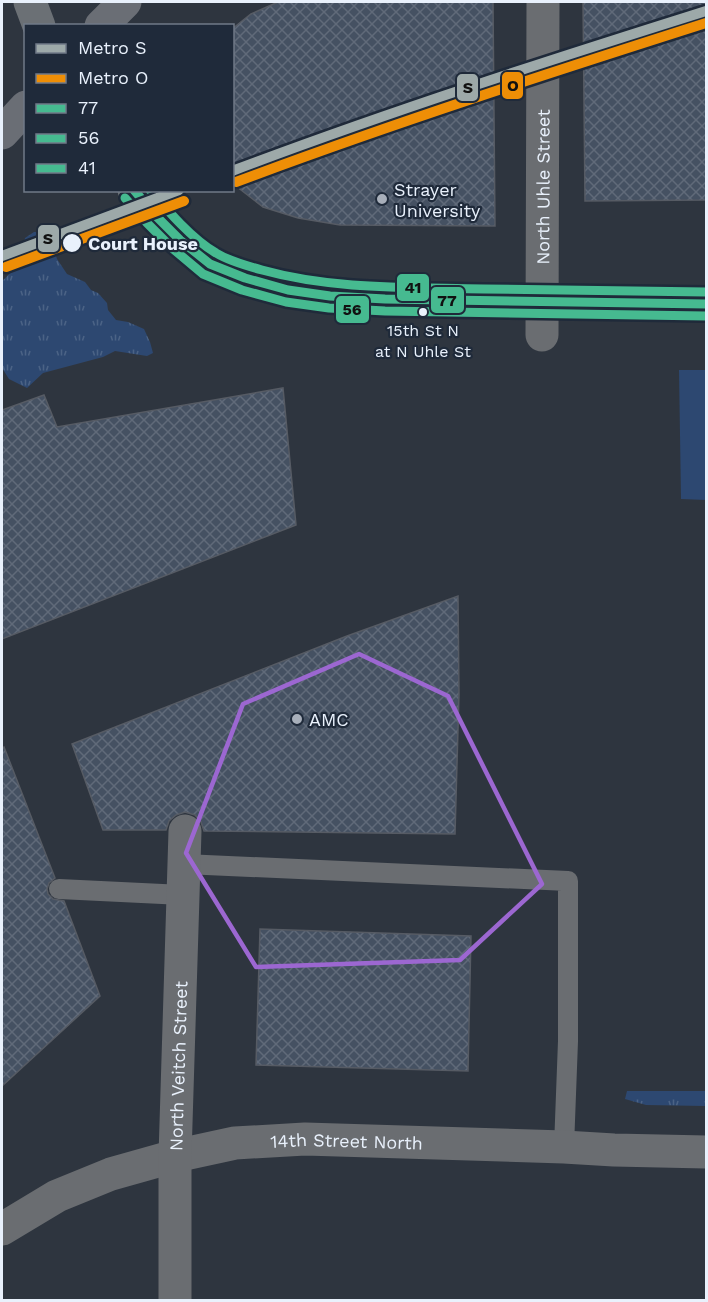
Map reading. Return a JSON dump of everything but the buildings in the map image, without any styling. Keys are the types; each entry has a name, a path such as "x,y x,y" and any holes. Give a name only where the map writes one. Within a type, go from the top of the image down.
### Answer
{"main road":[{"path":"103,24 125,2"},
{"path":"2,133 24,109"}],"street":[{"path":"30,2 38,24"},
{"name":"North Uhle Street","path":"542,335 543,2"},
{"path":"136,192 180,240 210,264 245,278 288,290 330,296 385,299 706,303"},
{"name":"North Veitch Street","path":"175,1300 175,1156 185,831"},
{"name":"14th Street North","path":"2,1228 57,1196 111,1174 175,1156 235,1143 304,1139 706,1152"}],"lane":[{"path":"59,889 183,879 568,881 568,1041 564,1147"}],"highlighted area":[{"path":"359,654 448,696 542,884 460,960 256,967 186,853 243,704"}],"green space":[{"path":"34,232 41,232 50,237 57,259 67,274 85,282 91,290 98,293 107,303 108,310 116,320 144,329 153,353 147,356 115,351 103,357 43,373 27,388 9,379 2,368 2,281 18,262 25,238"},
{"path":"679,370 706,370 706,500 681,499"},
{"path":"627,1091 706,1091 706,1106 646,1105 625,1099"}],"metro line":[{"name":"S","path":"234,170 527,68 706,11"},
{"name":"O","path":"236,182 411,119 706,23"},
{"name":"S","path":"2,256 174,192"},
{"name":"O","path":"6,267 184,201"}],"transit line":[{"name":"77","path":"136,192 180,240 210,264 245,278 288,290 330,296 385,299 706,304"},
{"name":"41","path":"152,192 189,232 216,253 244,265 289,276 344,284 400,287 706,292"},
{"name":"56","path":"125,198 172,248 203,274 242,290 286,302 329,308 385,311 706,316"}],"place":[{"name":"Strayer University","path":"382,199"},
{"name":"Court House","path":"72,243"},
{"name":"15th St N at N Uhle St","path":"423,312"},
{"name":"AMC","path":"297,719"}]}
